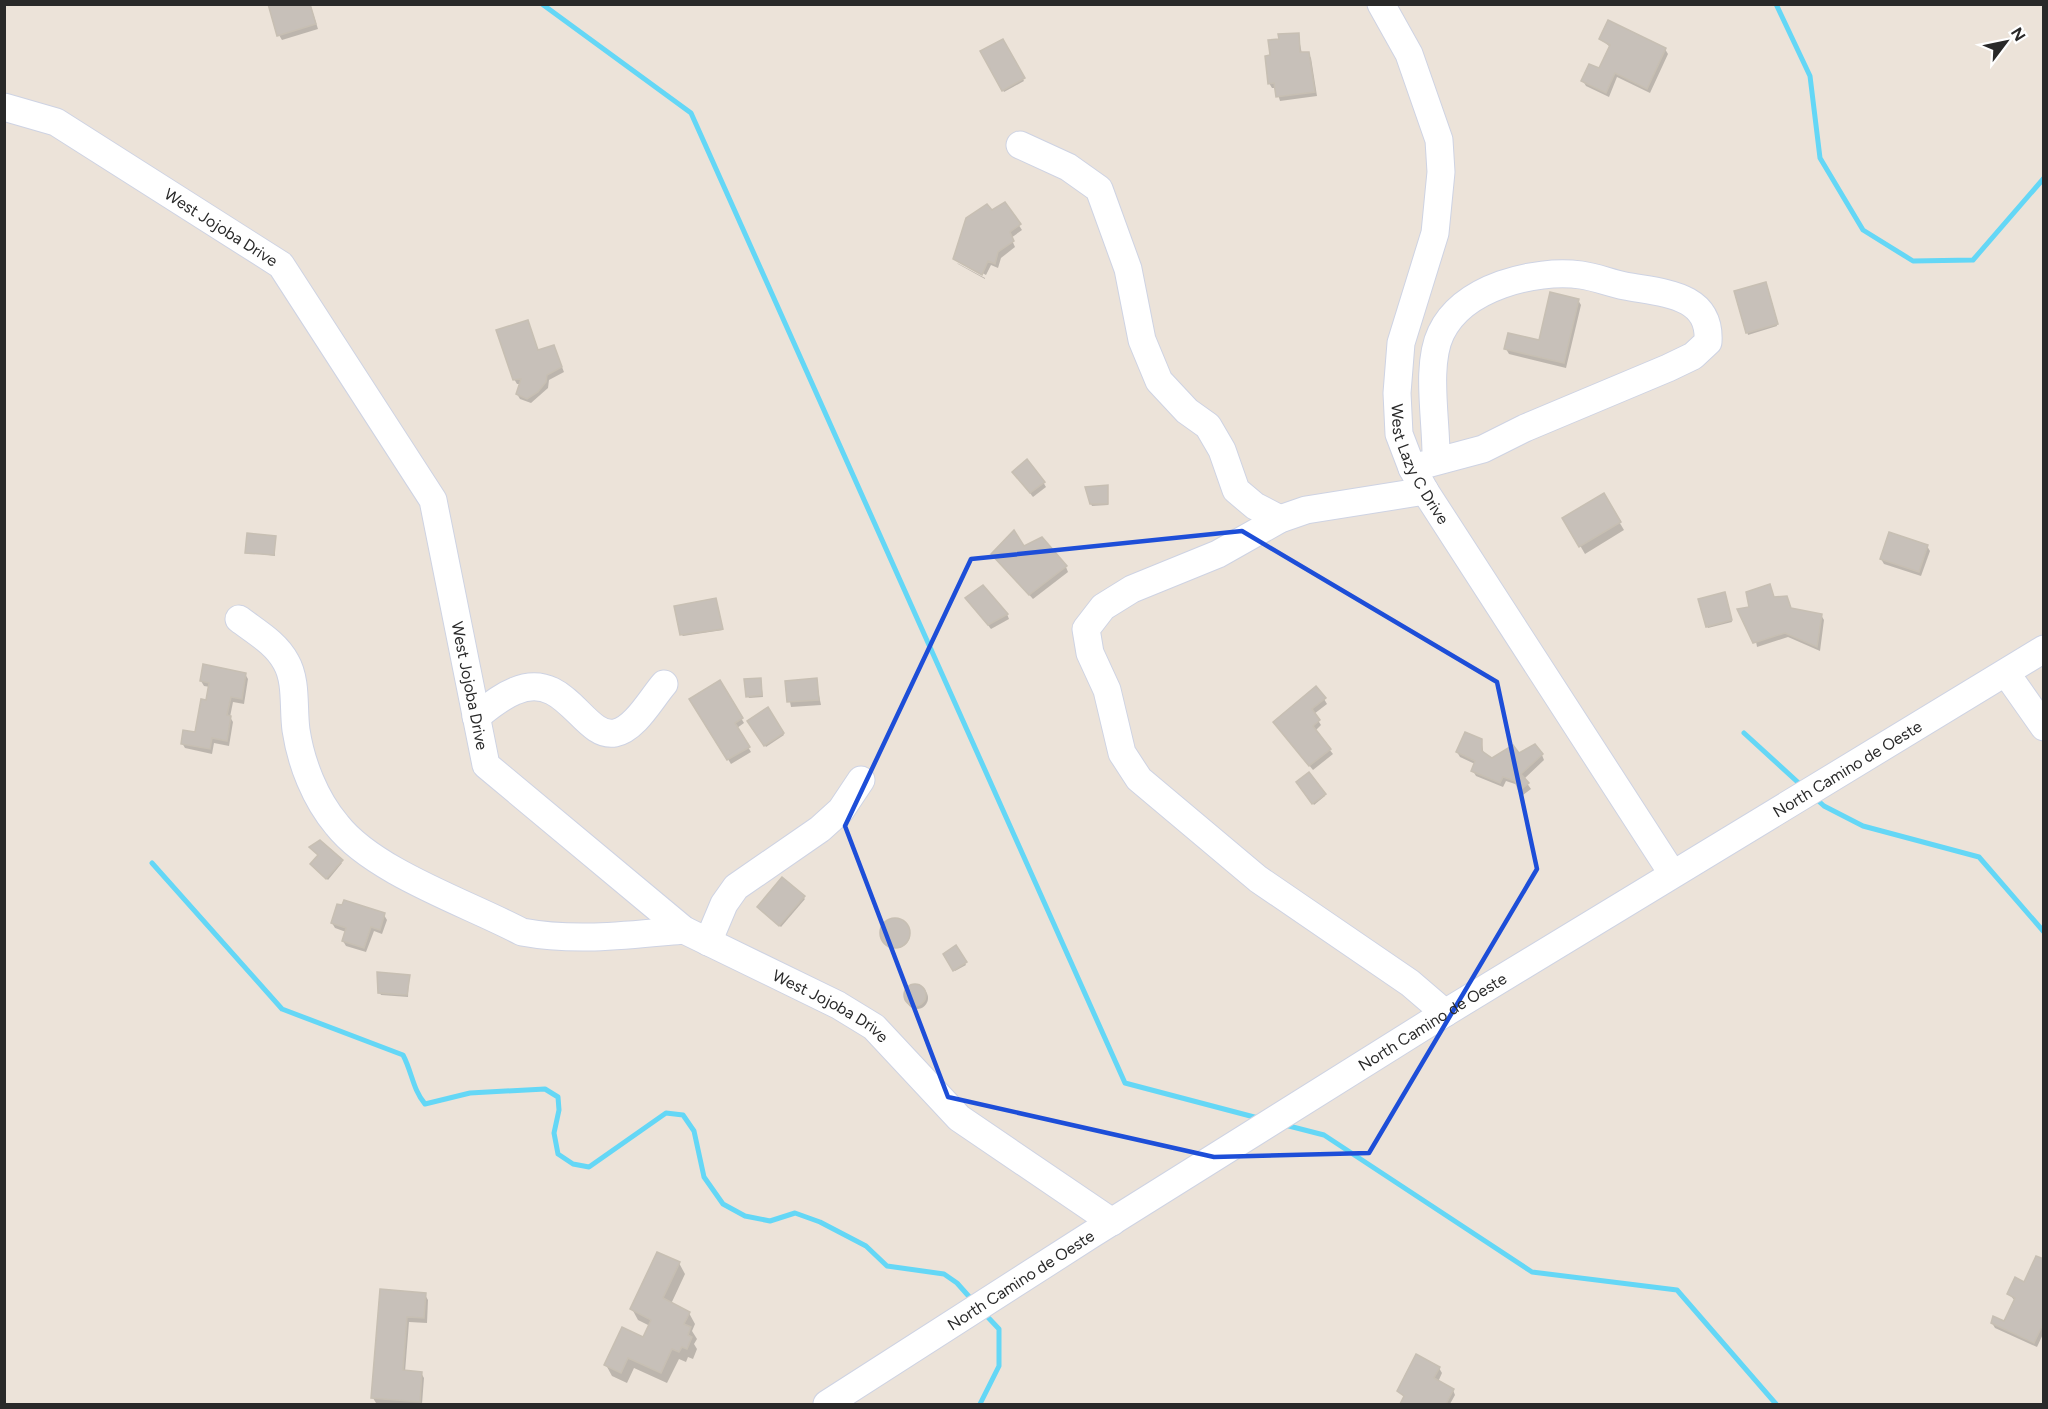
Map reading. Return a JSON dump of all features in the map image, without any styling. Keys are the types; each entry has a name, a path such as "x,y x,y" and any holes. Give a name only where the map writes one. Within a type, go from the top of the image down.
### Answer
{"street":[{"name":"West Lazy C Drive","path":"1382,4 1409,54 1439,140 1441,172 1435,233 1401,343 1396,393 1399,434 1672,873"},
{"name":"West Jojoba Drive","path":"4,107 56,122 281,266 433,500 486,765 696,936 837,1005 874,1027 960,1118 1112,1222"},
{"path":"1020,145 1068,167 1099,189 1128,269 1142,340 1159,381 1187,411 1208,426 1222,450 1236,490 1255,506 1280,519"},
{"path":"1424,473 1433,358 1441,333 1452,317 1479,294 1502,283 1539,277 1580,275 1680,296 1700,312 1709,327 1708,342 1693,356 1525,428 1484,449 1424,473 1280,519 1218,554 1132,590 1103,607 1086,629 1089,653 1107,690 1122,753 1139,779 1258,879 1410,983 1445,1013"},
{"path":"239,619 274,646 287,663 292,683 296,731 313,789 336,825 358,848 388,867 522,932 543,936 592,938 696,936 736,887 820,829 841,810 861,780"},
{"name":"North Camino de Oeste","path":"827,1404 1445,1013 2043,649"},
{"path":"2006,673 2043,727"},
{"path":"476,717 517,689 536,687 555,692 575,706 596,729 614,734 629,726 664,684"}],"highlighted area":[{"path":"1242,531 1497,682 1537,869 1369,1153 1214,1157 948,1097 845,826 971,559"}],"building":[{"path":"268,4 310,4 316,24 277,36"},
{"path":"1608,20 1666,48 1647,89 1615,73 1606,93 1581,81 1589,64 1599,68 1610,45 1599,39"},
{"path":"1299,33 1300,52 1309,52 1315,92 1276,97 1274,83 1268,84 1265,56 1270,55 1268,40 1279,39 1278,34"},
{"path":"1003,39 1025,78 1002,91 980,51"},
{"path":"1005,202 1021,224 1010,232 1014,241 998,252 995,264 988,261 982,275 953,259 966,218 987,204 992,210"},
{"path":"1766,282 1778,324 1746,333 1734,291"},
{"path":"1550,292 1579,299 1564,363 1504,349 1508,333 1539,340"},
{"path":"528,320 538,350 554,345 562,367 547,375 546,382 538,392 527,399 516,394 521,379 513,380 496,330"},
{"path":"1027,459 1045,482 1030,493 1012,472"},
{"path":"1108,485 1108,504 1090,504 1085,487"},
{"path":"1604,493 1621,522 1579,547 1562,518"},
{"path":"1014,530 1024,546 1042,537 1067,566 1029,595 991,554"},
{"path":"1889,532 1928,545 1919,572 1880,559"},
{"path":"247,533 276,536 274,555 245,553"},
{"path":"1770,584 1774,597 1787,596 1791,608 1822,614 1817,647 1785,633 1753,643 1737,609 1749,607 1746,592"},
{"path":"983,585 1008,614 988,625 965,598"},
{"path":"1725,592 1732,620 1706,627 1698,599"},
{"path":"716,598 723,629 680,635 674,606"},
{"path":"203,664 246,673 242,699 231,697 227,715 231,716 227,741 212,738 210,749 181,744 183,730 195,732 201,699 206,700 209,683 200,681"},
{"path":"761,678 762,695 746,697 744,679"},
{"path":"817,678 819,700 787,702 785,681"},
{"path":"720,680 743,718 735,723 750,747 727,760 689,699"},
{"path":"1316,686 1326,698 1312,709 1320,720 1313,726 1331,749 1309,766 1273,722"},
{"path":"768,707 784,733 764,746 747,721"},
{"path":"1465,732 1482,739 1482,751 1492,758 1513,745 1519,753 1535,744 1543,754 1521,774 1529,783 1519,791 1515,781 1503,777 1500,783 1471,771 1475,761 1456,752"},
{"path":"1309,772 1326,794 1312,804 1296,782"},
{"path":"320,840 343,860 326,879 310,864 318,855 309,847"},
{"path":"782,877 805,896 779,926 757,907"},
{"path":"344,900 385,913 380,930 371,927 364,948 342,941 346,928 331,923 337,904 342,905"},
{"path":"895,918 901,919 909,927 909,939 901,947 895,948 889,947 881,939 880,933 881,927 889,919"},
{"path":"956,945 967,962 953,971 943,954"},
{"path":"377,972 410,975 407,995 378,993"},
{"path":"915,984 923,987 926,995 923,1003 915,1006 907,1003 904,995 907,987"},
{"path":"657,1252 680,1262 663,1298 690,1312 684,1324 691,1327 688,1335 692,1337 687,1349 682,1347 679,1352 672,1349 661,1373 628,1358 621,1373 604,1365 622,1327 643,1337 651,1320 630,1309"},
{"path":"2036,1256 2044,1259 2044,1322 2034,1343 1991,1323 1993,1316 2004,1321 2015,1298 2007,1294 2015,1277 2024,1282"},
{"path":"380,1289 426,1293 424,1318 407,1317 403,1370 422,1372 420,1402 371,1398"},
{"path":"1416,1354 1440,1367 1434,1378 1454,1389 1446,1404 1400,1404 1404,1396 1397,1391"}],"waterway":[{"path":"542,4 691,113 1125,1083 1258,1118"},
{"path":"1776,4 1810,76 1820,158 1863,230 1913,261 1973,260 2044,178"},
{"path":"1744,733 1802,786"},
{"path":"1814,797 1824,806 1863,826 1979,857 2044,932"},
{"path":"152,863 282,1009 403,1055 418,1093 425,1104 470,1093 545,1089 558,1097 559,1110 554,1133 558,1154 573,1164 589,1167 666,1113 683,1115 694,1131 704,1177 723,1204 745,1216 770,1221 795,1213 820,1222 866,1246 887,1266 944,1274 957,1283 973,1301"},
{"path":"1285,1125 1324,1135 1532,1272 1677,1290 1776,1404"},
{"path":"980,1404 999,1366 999,1329 983,1312"}]}
